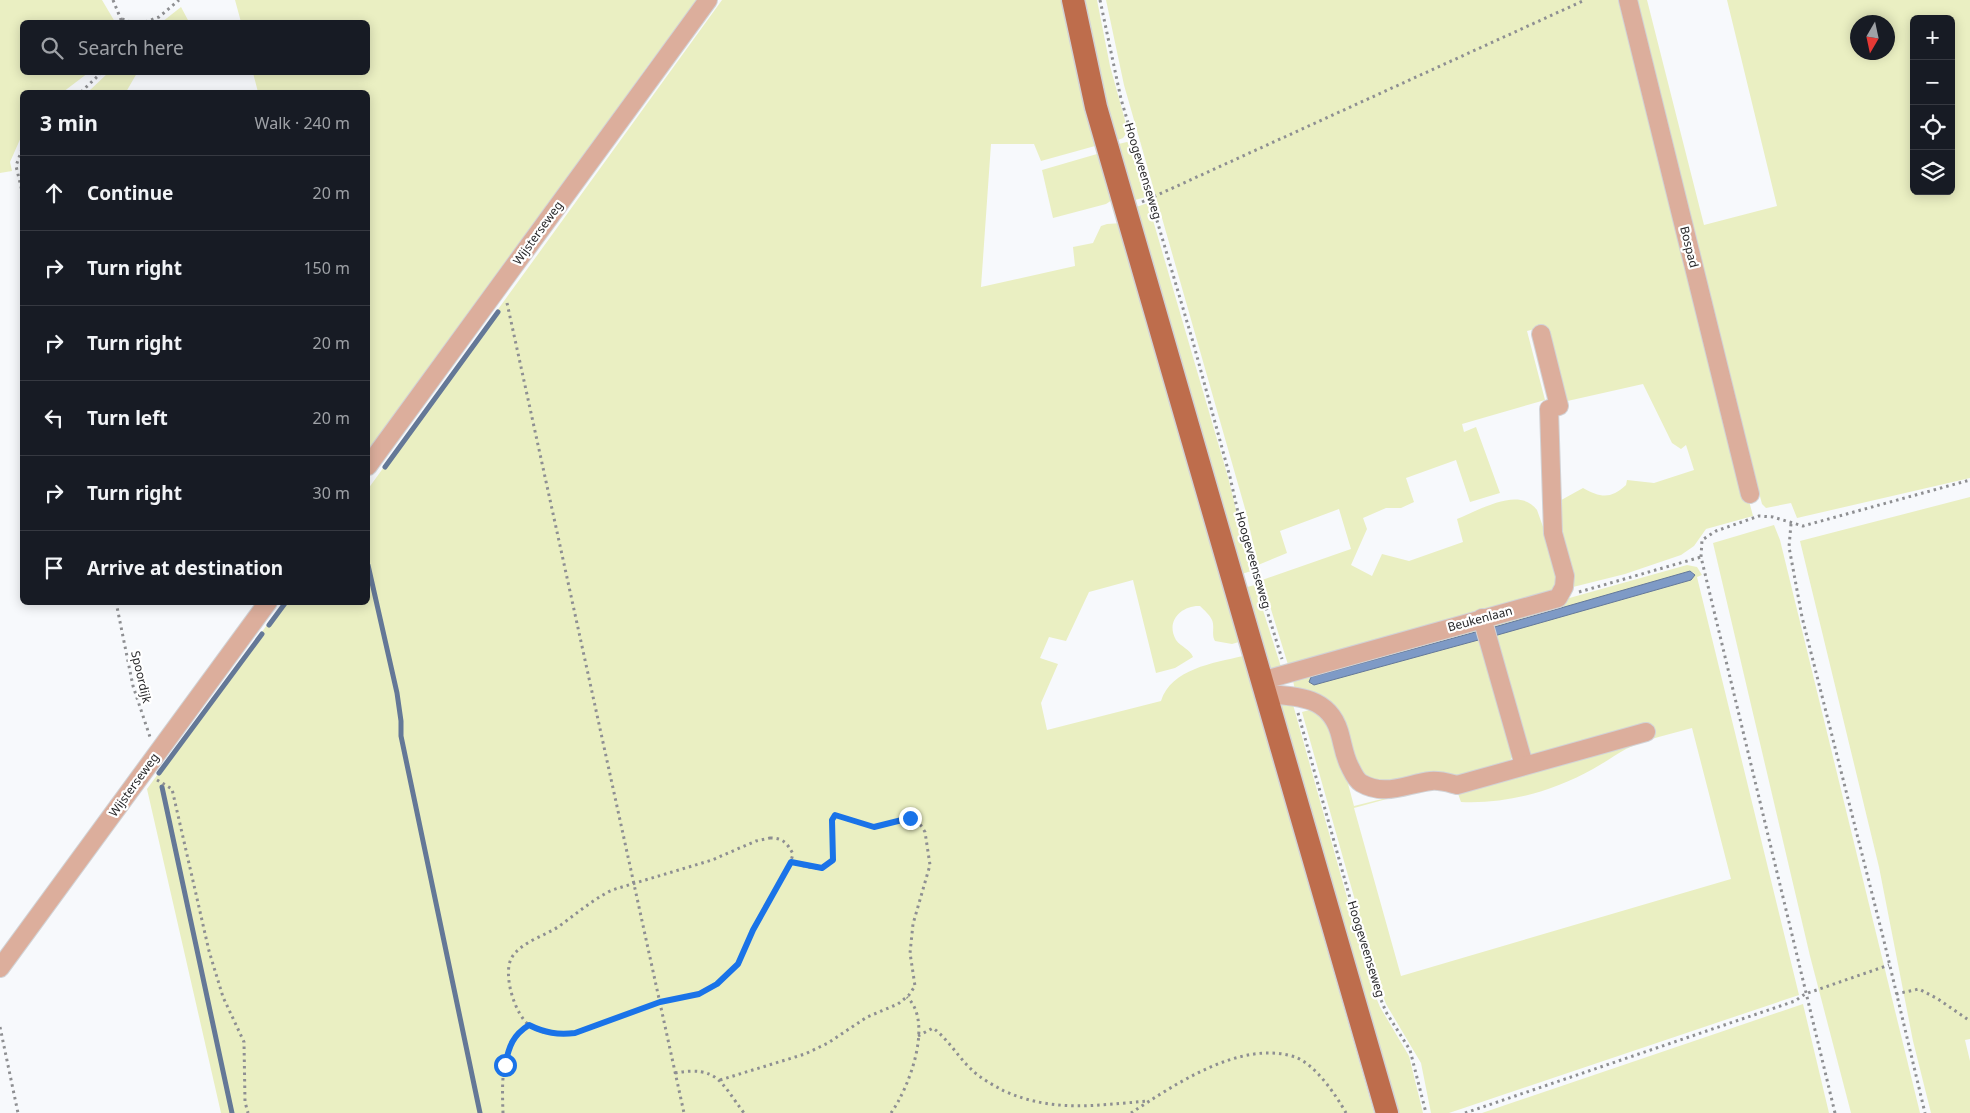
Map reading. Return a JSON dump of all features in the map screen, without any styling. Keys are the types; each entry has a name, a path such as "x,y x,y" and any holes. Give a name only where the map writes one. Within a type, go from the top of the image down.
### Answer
{"main road":[{"name":"Hoogeveenseweg","path":"1074,0 1096,107 1387,1113"}],"street":[{"name":"Wijsterseweg","path":"370,463 708,0"},
{"name":"Bospad","path":"1628,0 1750,494"},
{"path":"1541,334 1559,406 1549,409 1552,533 1565,576 1564,588 1558,598"},
{"name":"Beukenlaan","path":"1263,687 1287,673 1558,598"},
{"name":"Wijsterseweg","path":"0,968 266,605"},
{"path":"1482,618 1524,765"},
{"path":"1263,687 1316,701 1333,718 1339,730 1346,759 1358,781 1380,790 1432,781 1457,784 1646,732"}],"path":[{"path":"113,0 122,20"},
{"path":"150,20 159,16 179,0"},
{"name":"Hoogeveenseweg","path":"1100,0 1121,99 1152,199 1225,458 1242,530 1287,673"},
{"path":"1125,208 1152,199 1585,0"},
{"path":"83,90 99,75"},
{"path":"20,155 16,166 20,183"},
{"path":"503,281 684,1113"},
{"path":"1835,1113 1700,557 1702,540 1716,531 1759,516 1773,517 1791,524 1803,526 1970,480"},
{"path":"1791,524 1789,547 1802,617 1924,1113"},
{"path":"1558,598 1700,557"},
{"name":"Spoordijk","path":"117,605 132,686 147,732 160,750"},
{"name":"Hoogeveenseweg","path":"1293,695 1373,980 1386,1012 1410,1050 1426,1113"},
{"path":"146,769 160,784 172,789 209,952 223,997 244,1042 245,1102 248,1113"},
{"path":"720,1080 805,1054 828,1043 867,1017 898,1004 907,998 915,986 910,953 913,924 930,866 925,832 920,824 910,818 874,827 835,815 832,820 833,860 822,868 791,862"},
{"path":"770,838 780,838 787,844 794,854 791,862 753,930 738,964 717,984 699,994 660,1002 575,1033 561,1035 542,1031 529,1025 512,996 509,976 511,959 522,947 557,927 597,897 612,890 712,860 756,841 770,838"},
{"path":"1465,1113 1795,1001 1805,994 1889,965"},
{"path":"1896,994 1919,989 1938,999 1970,1021"},
{"path":"891,1113 900,1101 914,1060 918,1036 916,1010 907,998"},
{"path":"504,1113 502,1090 509,1045 518,1032 529,1025"},
{"path":"0,1027 18,1113"},
{"path":"918,1036 933,1028 955,1049 972,1070 994,1086 1019,1099 1050,1107 1077,1108 1149,1101"},
{"path":"1131,1113 1175,1084 1212,1065 1255,1055 1274,1053 1297,1057 1318,1074 1346,1113"},
{"path":"675,1073 698,1072 720,1080 744,1113"}],"green space":[{"path":"0,0 102,0 114,20 20,20 20,75 85,75 66,90 20,90 20,140 10,162 12,171 0,173"},
{"path":"235,0 698,0 649,64 370,452 370,90 257,90 254,75 370,75 370,20 240,20"},
{"path":"722,0 1062,0 1099,142 1095,146 1041,161 1034,144 991,144 981,287 1075,266 1073,247 1093,243 1101,226 1122,223 1239,642 1232,644 1215,641 1213,623 1208,614 1200,606 1187,608 1174,621 1173,633 1176,640 1193,657 1175,668 1156,673 1133,580 1089,592 1066,641 1049,637 1040,658 1058,664 1041,703 1047,730 1161,701 1166,690 1183,675 1194,669 1243,656 1374,1113 221,1113 147,789 282,605 370,605 370,486"},
{"path":"1080,0 1097,0 1110,66 1128,131 1123,138 1113,142"},
{"path":"1106,0 1618,0 1753,516 1706,529 1694,546 1681,555 1625,574 1569,588 1545,509 1583,488 1595,494 1606,496 1621,490 1626,485 1627,480 1654,483 1694,470 1686,445 1681,449 1672,443 1643,384 1563,402 1543,327 1527,331 1545,400 1462,424 1464,432 1476,427 1500,493 1470,502 1456,460 1406,478 1414,502 1401,508 1386,508 1363,518 1367,529 1351,565 1372,576 1382,554 1409,561 1463,542 1457,519 1498,502 1520,500 1529,503 1537,510 1561,577 1556,591 1289,668 1262,580 1351,549 1339,509 1280,531 1287,553 1258,565 1246,512 1124,85"},
{"path":"1632,0 1647,0 1704,225 1777,206 1727,0 1970,0 1970,478 1797,518 1791,503 1766,508 1762,504"},
{"path":"181,7 188,20 165,20"},
{"path":"106,75 136,75 127,90 90,90"},
{"path":"1127,142 1131,144 1146,197 1135,200 1128,196 1114,145"},
{"path":"1097,154 1103,157 1115,198 1106,204 1053,218 1042,170"},
{"path":"1148,203 1228,477 1251,571 1239,575 1136,207"},
{"path":"1970,497 1970,1039 1965,1040 1970,1061 1970,1113 1931,1113 1913,1041 1879,867 1800,541"},
{"path":"1774,525 1780,540 1920,1113 1851,1113 1810,956 1713,543"},
{"path":"1687,565 1697,567 1702,575 1697,577 1799,995 1449,1113 1431,1113 1421,1063 1386,1004 1378,982 1302,712 1317,708 1335,735 1354,806 1434,786 1354,808 1401,976 1731,879 1692,728 1634,745 1577,777 1529,795 1496,801 1461,802 1457,791 1532,756 1527,751 1494,636 1691,580 1694,573 1690,571 1491,628 1491,620"},
{"path":"1255,585 1282,670 1268,674 1243,588"},
{"path":"1472,626 1479,631 1310,678 1311,684 1314,685 1482,639 1513,755 1508,764 1455,780 1421,776 1372,782 1358,769 1350,742 1295,690 1292,676"},
{"path":"1292,701 1373,990 1380,1007 1409,1056 1423,1113 1394,1113 1280,704"},
{"path":"1803,1004 1829,1113 1482,1113"}],"water":[{"path":"1690,571 1695,575 1691,580 1494,636 1491,628"},
{"path":"1479,631 1482,639 1314,685 1309,682 1311,677"}],"waterway":[{"path":"385,467 498,312"},
{"path":"370,574 397,693 401,736 480,1113"},
{"path":"269,625 284,605"},
{"path":"159,773 262,634"},
{"path":"162,787 232,1113"}],"route":[{"path":"505,1065 509,1045 518,1032 529,1025 542,1031 561,1035 575,1033 660,1002 699,994 717,984 738,964 753,930 791,862 822,868 833,860 832,820 835,815 865,826 874,827 910,818"}]}
